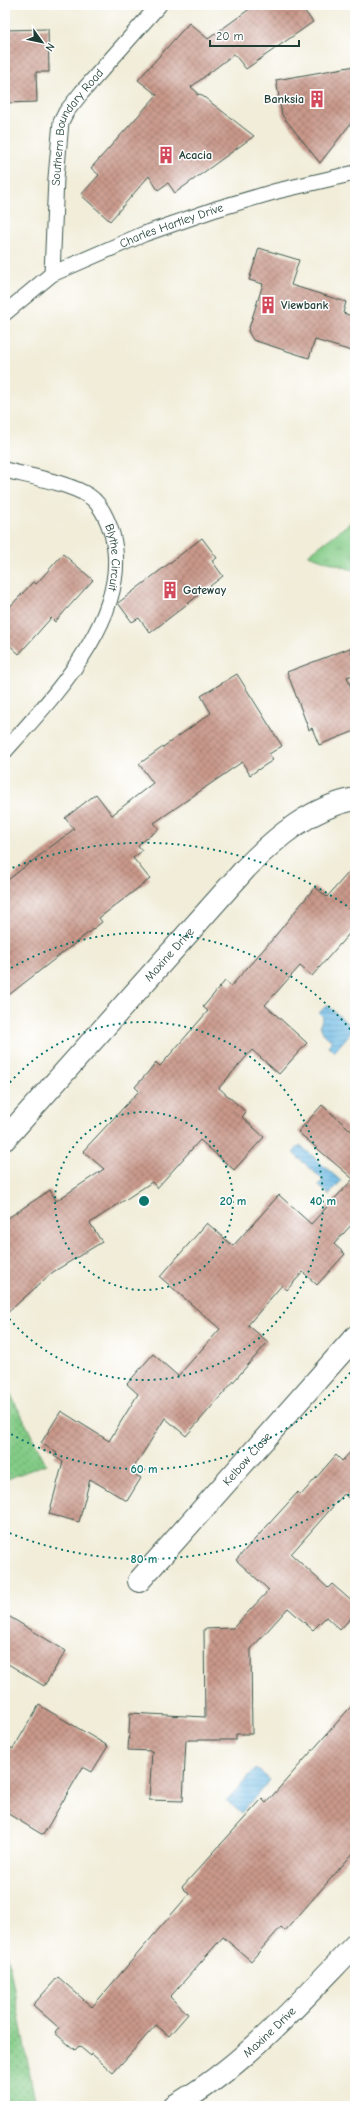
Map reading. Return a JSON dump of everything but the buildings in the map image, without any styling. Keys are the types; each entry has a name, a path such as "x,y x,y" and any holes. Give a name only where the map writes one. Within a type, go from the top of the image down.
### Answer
{"street":[{"name":"Maxine Drive","path":"5,1139 246,868 268,846 292,826 346,801 355,799"},
{"name":"Kelbow Close","path":"139,1581 355,1337"},
{"name":"Maxine Drive","path":"174,2106 209,2083 239,2060 355,1945"}],"lane":[{"name":"Southern Boundary Road","path":"52,274 56,178 61,122 66,112 82,92 159,5"},
{"name":"Charles Hartley Drive","path":"5,314 52,274 144,234 216,209 285,189 355,173"},
{"name":"Blythe Circuit","path":"5,470 77,490 90,496 100,508 109,524 114,542 116,562 113,584 95,636 65,683 5,751"}],"green space":[{"path":"355,519 355,571 308,555"},
{"path":"5,1383 46,1464 5,1480"},
{"path":"5,1941 36,2106 5,2106"}],"water":[{"path":"327,1005 354,1029 334,1052 328,1046 332,1041 323,1033 320,1025 323,1017 319,1013"},
{"path":"300,1145 341,1181 329,1195 318,1185 323,1180 293,1153"},
{"path":"256,1768 270,1780 241,1813 227,1801"}],"place":[{"name":"Banksia","path":"317,99"},
{"name":"Acacia","path":"166,155"},
{"name":"Viewbank","path":"268,305"},
{"name":"Gateway","path":"170,590"}]}
